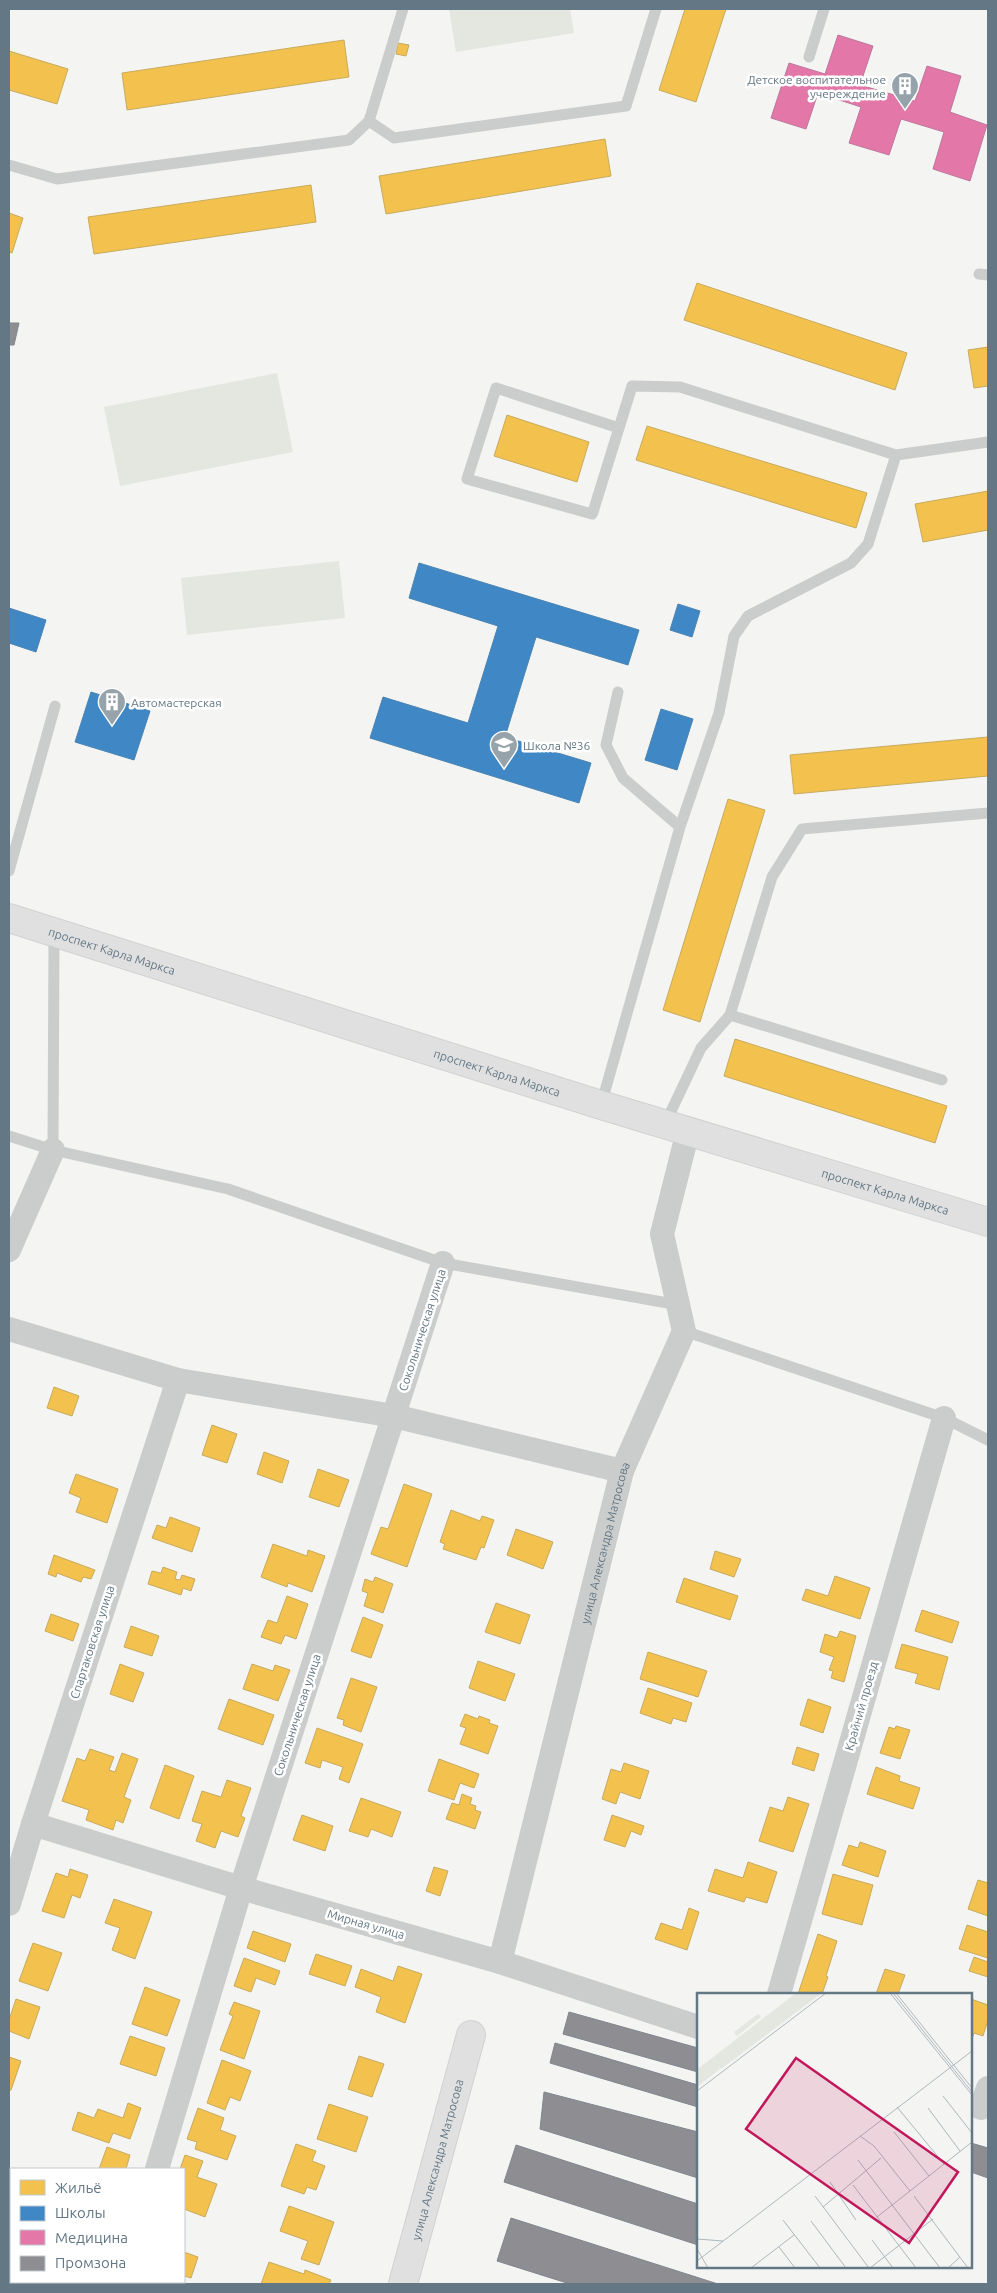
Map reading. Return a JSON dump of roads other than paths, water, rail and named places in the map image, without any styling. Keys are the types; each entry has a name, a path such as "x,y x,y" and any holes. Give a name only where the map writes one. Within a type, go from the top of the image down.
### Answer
{"street":[{"name":"проспект Карла Маркса","path":"9,918 601,1105 988,1222"},
{"path":"676,1128 662,1234 684,1331"},
{"path":"9,1250 53,1150"},
{"name":"Сокольническая улица","path":"157,2168 241,1888 443,1263"},
{"path":"9,1329 178,1380 394,1416 622,1470"},
{"name":"улица Александра Матросова","path":"500,1962 622,1470 684,1331"},
{"name":"Спартаковская улица","path":"9,1904 33,1824 178,1380"},
{"name":"Крайний проезд","path":"778,1993 944,1418"},
{"name":"Мирная улица","path":"33,1824 241,1888 500,1962 697,2026"},
{"name":"улица Александра Матросова","path":"403,2284 471,2035"}],"lane":[{"path":"9,165 57,179 350,140 369,121 403,9"},
{"path":"369,121 394,138 626,106 656,9"},
{"path":"809,56 824,9"},
{"path":"619,428 496,388 468,479 592,514 619,428 632,386 680,387 896,455 988,442"},
{"path":"601,1105 680,827 718,713 734,636 748,616 851,562 868,544 896,455"},
{"path":"618,692 606,745 623,778 680,827"},
{"path":"9,871 55,706"},
{"path":"676,1128 701,1048 730,1015 772,877 802,829 988,813"},
{"path":"53,1150 54,932"},
{"path":"730,1015 942,1080"},
{"path":"9,1136 53,1150 228,1189 443,1263 679,1305"},
{"path":"684,1331 944,1418 988,1440"}],"place":[{"name":"Детское воспитательное учереждение","path":"905,110"},
{"name":"Автомастерская","path":"112,726"},
{"name":"Школа №36","path":"504,769"}]}
